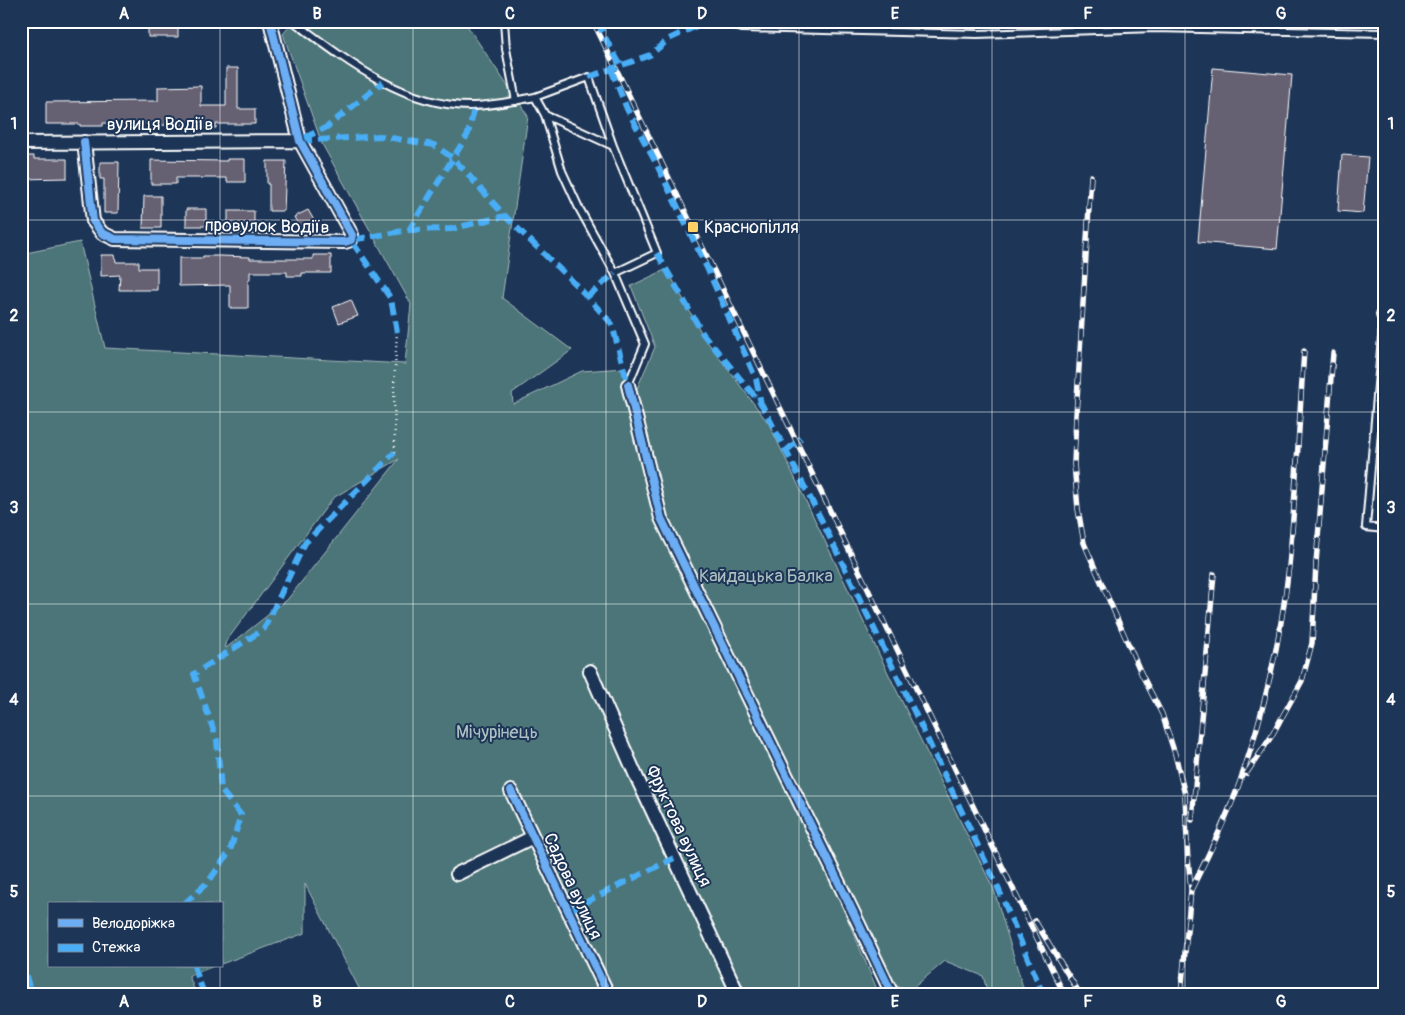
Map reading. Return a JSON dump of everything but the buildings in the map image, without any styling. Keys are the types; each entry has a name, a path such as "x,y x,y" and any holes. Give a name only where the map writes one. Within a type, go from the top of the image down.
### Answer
{"street":[{"name":"провулок Водіїв","path":"84,142 93,221 102,233 114,239 345,242 351,240 352,234 300,141 270,21"},
{"name":"вулиця Водіїв","path":"21,143 300,141"},
{"path":"628,386 661,518 892,994"},
{"name":"Фруктова вулиця","path":"590,671 637,778 738,994"},
{"name":"Садова вулиця","path":"511,791 608,994"},
{"path":"457,874 533,837"}],"lane":[{"path":"293,21 334,52 382,82 420,98 468,106 496,104 535,97 589,77 613,146 657,254 615,273"},
{"path":"504,21 506,49 516,100"},
{"path":"717,21 742,28 780,30 977,34 1155,28 1384,33"},
{"path":"780,21 780,30"},
{"path":"1266,21 1266,31"},
{"path":"535,97 545,116 562,171 579,208 615,273 645,344 628,386"},
{"path":"545,116 613,146"},
{"path":"1384,314 1366,528 1384,529"}],"path":[{"path":"395,452 394,387 397,332"}],"green space":[{"path":"294,21 464,21 528,116 502,298 572,350 512,393 513,404 582,371 624,368 632,400 655,347 631,286 667,269 703,336 769,424 994,890 1025,994 988,994 983,976 945,961 913,988 892,986 660,515 803,813 879,994 362,994 305,884 305,933 222,964 222,902 48,902 48,968 209,968 189,976 196,994 21,994 21,254 80,242 105,348 405,364 411,304 322,144 283,34","holes":["399,459 287,600 226,648 225,643 333,498"]}],"railway":[{"path":"593,21 1064,994"},
{"path":"1091,176 1074,464 1078,509 1084,543 1141,673 1162,714 1175,754 1185,795 1188,864"},
{"path":"1191,890 1222,826 1238,787 1270,678 1286,593 1289,566 1304,351"},
{"path":"1246,774 1271,737 1302,681 1312,643 1316,563 1333,353"},
{"path":"1192,820 1214,574"},
{"path":"1181,994 1191,890 1188,857"},
{"path":"1035,921 1080,994"}],"marked path":[{"path":"598,21 621,66"},
{"path":"589,77 650,55 669,39 707,21"},
{"path":"611,69 627,109 657,165 708,270 756,379 761,404"},
{"path":"304,138 327,127 383,82"},
{"path":"300,141 380,136 434,145 453,158 468,134 475,105"},
{"path":"397,332 391,299 351,240 409,230 453,158 505,216 582,291 612,324 628,385"},
{"path":"409,230 451,229 505,216"},
{"path":"657,253 703,334 762,405 786,451 820,517 999,890 1043,994"},
{"path":"587,297 615,273"},
{"path":"786,451 801,438"},
{"path":"186,902 209,881 230,851 241,815 221,790 217,740 194,674 264,629 305,543 395,452"},
{"path":"568,911 674,858"},
{"path":"21,958 31,994"},
{"path":"195,968 204,994"}],"cycle path":[{"path":"84,142 93,221 102,233 115,239 345,242 351,240 352,235 300,141 270,21"},
{"path":"628,385 661,518 892,994"},
{"path":"511,791 608,994"}],"place":[{"name":"Краснопілля","path":"693,227"}],"park label":[{"name":"Кайдацька Балка","path":"766,576"},
{"name":"Мічурінець","path":"497,732"}]}
